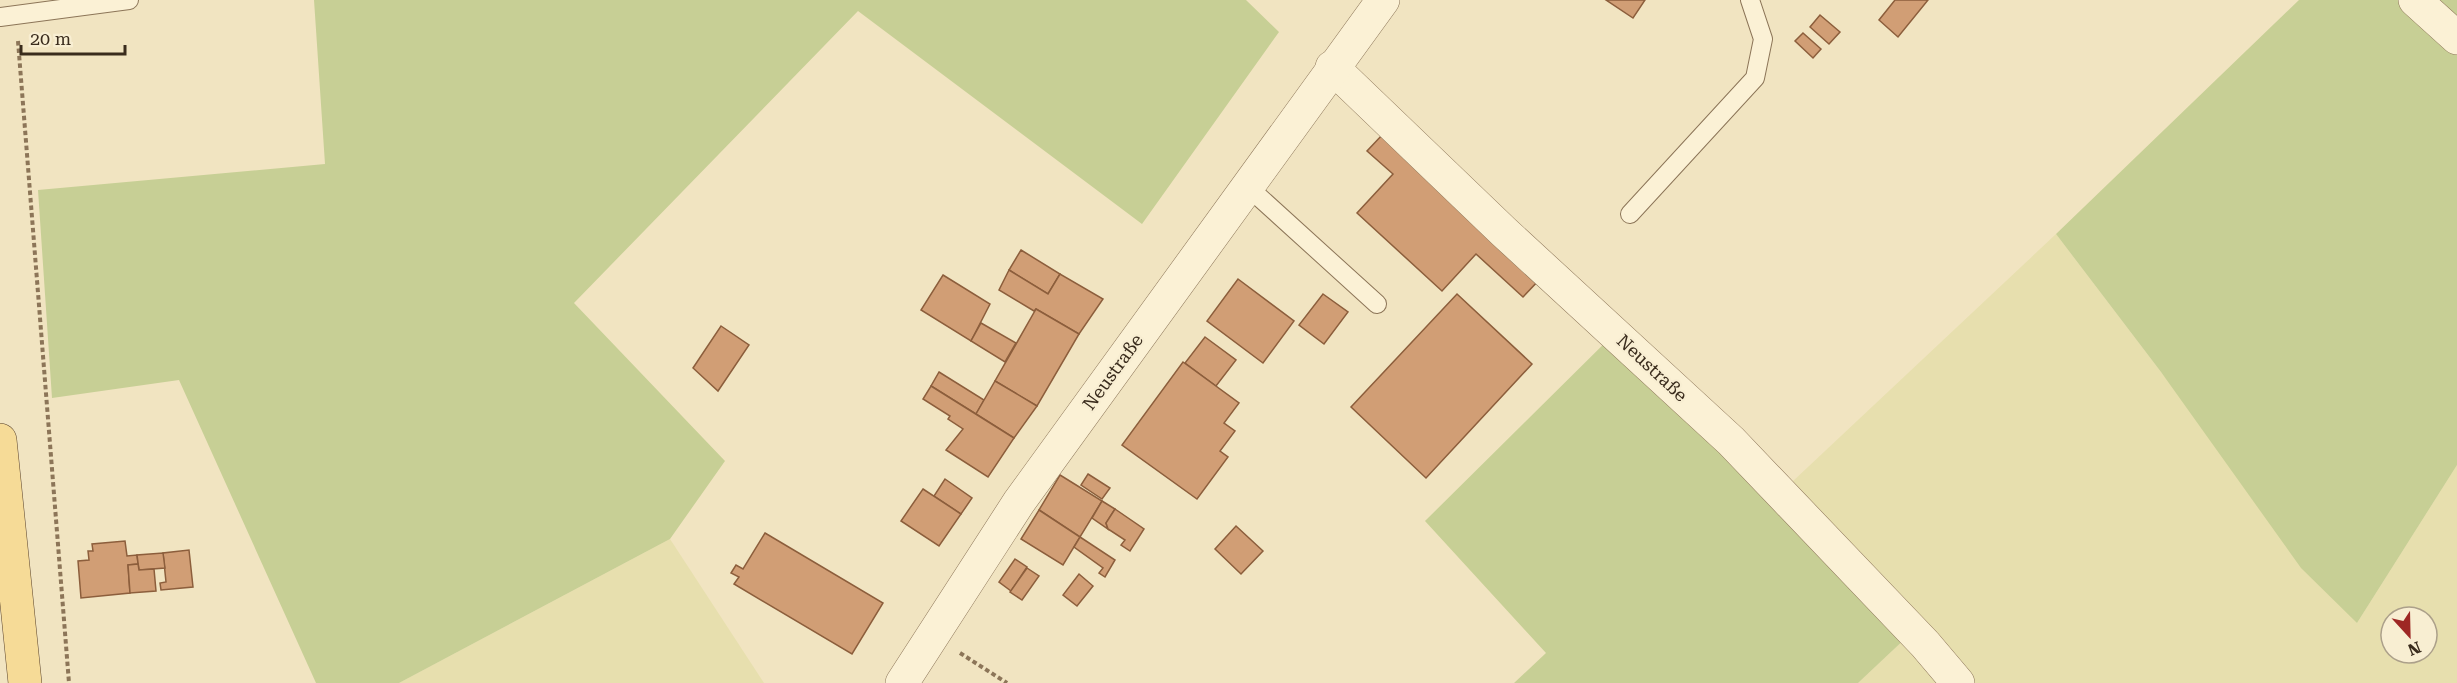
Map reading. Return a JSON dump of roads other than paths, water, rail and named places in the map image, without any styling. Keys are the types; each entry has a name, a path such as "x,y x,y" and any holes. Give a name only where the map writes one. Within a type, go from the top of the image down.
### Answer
{"main road":[{"path":"0,440 26,683"}],"street":[{"name":"Neustraße","path":"902,683 1019,502 1383,0"},
{"path":"2415,0 2457,38"},
{"name":"Neustraße","path":"1332,68 1504,232 1731,441 1925,644 1958,683"}],"lane":[{"path":"8,16 129,0"},
{"path":"1630,214 1755,78 1762,39 1750,0"},
{"path":"1246,186 1377,303"}]}
